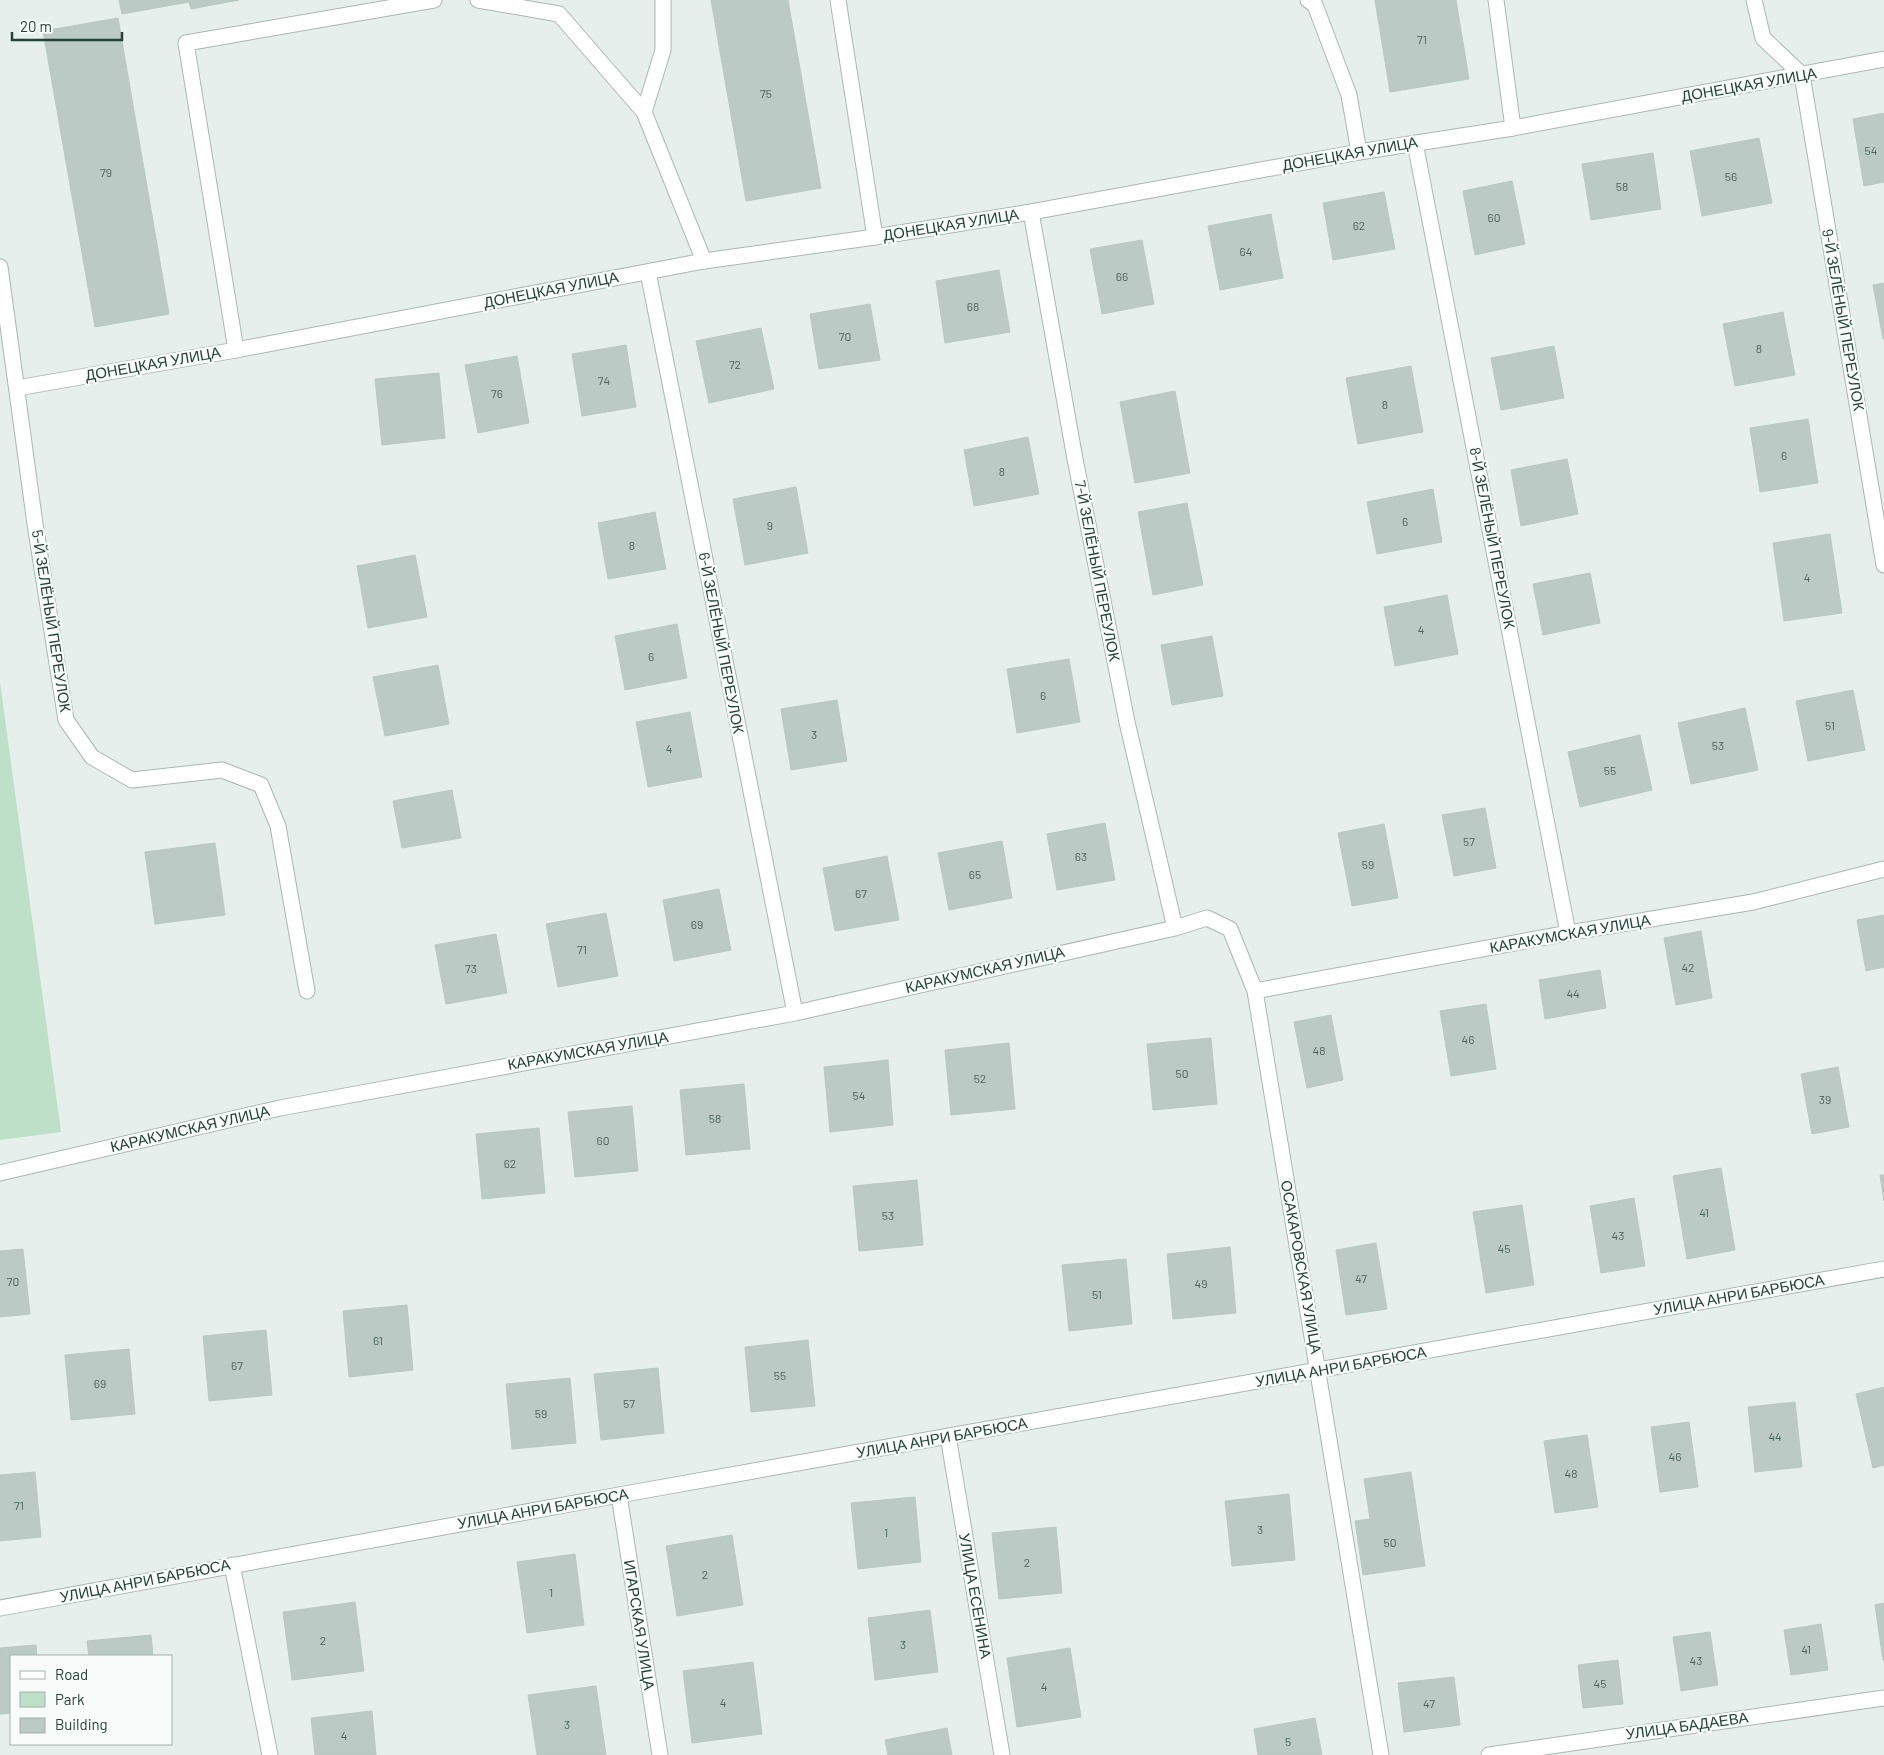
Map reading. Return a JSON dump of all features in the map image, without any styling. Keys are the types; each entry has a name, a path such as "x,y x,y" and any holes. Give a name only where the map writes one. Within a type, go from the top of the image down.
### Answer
{"street":[{"path":"236,350 186,43 434,0"},
{"path":"478,0 559,14 644,112 704,261"},
{"path":"644,112 663,50 663,0"},
{"path":"838,0 875,237"},
{"path":"1308,0 1315,5 1350,95 1359,152"},
{"path":"1496,0 1513,128"},
{"path":"1754,0 1763,38 1802,75"},
{"name":"ДОНЕЦКАЯ УЛИЦА","path":"17,388 236,350 704,261 875,237 1031,212 1359,152 1513,128 1884,59"},
{"name":"9-Й ЗЕЛЁНЫЙ ПЕРЕУЛОК","path":"1802,75 1884,565"},
{"name":"8-Й ЗЕЛЁНЫЙ ПЕРЕУЛОК","path":"1415,143 1568,934"},
{"name":"7-Й ЗЕЛЁНЫЙ ПЕРЕУЛОК","path":"1031,212 1075,459 1126,722 1175,928"},
{"name":"5-Й ЗЕЛЁНЫЙ ПЕРЕУЛОК","path":"0,267 66,720 92,757 132,780 222,770 261,785 278,826 307,992"},
{"name":"6-Й ЗЕЛЁНЫЙ ПЕРЕУЛОК","path":"648,272 795,1013"},
{"name":"КАРАКУМСКАЯ УЛИЦА","path":"1255,991 1753,902 1884,869"},
{"name":"ОСАКАРОВСКАЯ УЛИЦА","path":"1175,928 1207,918 1230,929 1255,991 1381,1755"},
{"name":"КАРАКУМСКАЯ УЛИЦА","path":"0,1173 280,1108 795,1013 1175,928"},
{"name":"УЛИЦА АНРИ БАРБЮСА","path":"0,1608 619,1495 1884,1269"},
{"name":"УЛИЦА ЕСЕНИНА","path":"948,1436 1002,1755"},
{"name":"ИГАРСКАЯ УЛИЦА","path":"619,1495 660,1755"},
{"path":"232,1565 270,1755"},
{"name":"УЛИЦА БАДАЕВА","path":"1489,1755 1884,1698"}],"green space":[{"path":"0,682 61,1132 0,1140"}],"building":[{"path":"119,0 239,0 191,9 189,2 122,14"},
{"path":"711,0 788,0 821,188 746,201"},
{"path":"1375,0 1456,0 1469,79 1390,92"},
{"path":"118,18 169,314 95,327 43,31"},
{"path":"1884,113 1884,182 1864,186 1853,119"},
{"path":"1759,138 1772,203 1702,216 1690,151"},
{"path":"1653,153 1661,209 1591,220 1582,164"},
{"path":"1512,181 1525,244 1475,255 1463,191"},
{"path":"1384,192 1395,249 1333,260 1323,203"},
{"path":"1271,214 1283,278 1220,290 1208,226"},
{"path":"1142,240 1154,304 1102,314 1090,249"},
{"path":"999,270 1010,332 945,343 936,281"},
{"path":"1884,283 1884,339 1883,339 1873,285"},
{"path":"870,304 880,360 819,369 810,314"},
{"path":"1783,312 1795,375 1735,386 1723,324"},
{"path":"761,328 774,389 709,403 696,341"},
{"path":"626,345 636,407 582,416 572,354"},
{"path":"1554,346 1564,398 1501,410 1491,358"},
{"path":"517,356 529,423 478,433 465,365"},
{"path":"1411,366 1423,432 1358,444 1346,378"},
{"path":"439,373 445,438 382,445 375,379"},
{"path":"1175,391 1190,473 1135,483 1120,402"},
{"path":"1808,419 1818,483 1760,492 1750,428"},
{"path":"1028,437 1039,494 974,506 964,450"},
{"path":"1567,459 1578,514 1521,526 1511,470"},
{"path":"796,487 808,553 745,565 733,499"},
{"path":"1433,489 1442,542 1377,554 1367,502"},
{"path":"1187,503 1203,585 1153,595 1138,512"},
{"path":"655,512 666,569 608,579 598,523"},
{"path":"1830,534 1842,613 1784,621 1773,543"},
{"path":"415,555 427,617 368,628 357,566"},
{"path":"1590,573 1600,623 1543,635 1533,584"},
{"path":"1447,595 1458,654 1395,666 1384,607"},
{"path":"677,624 687,678 625,690 615,636"},
{"path":"1212,636 1223,696 1172,705 1161,645"},
{"path":"1069,659 1080,722 1017,733 1007,669"},
{"path":"438,665 449,724 385,736 373,677"},
{"path":"1853,690 1865,750 1808,761 1796,701"},
{"path":"837,700 847,761 791,770 781,709"},
{"path":"1745,708 1758,770 1691,784 1678,723"},
{"path":"690,712 702,777 648,787 636,722"},
{"path":"1640,735 1652,790 1580,807 1568,752"},
{"path":"452,790 461,838 402,848 393,801"},
{"path":"1485,808 1496,868 1454,876 1442,815"},
{"path":"1105,823 1115,880 1057,890 1047,834"},
{"path":"1384,824 1398,898 1352,906 1338,833"},
{"path":"1002,841 1012,898 949,910 938,853"},
{"path":"215,843 225,915 155,924 145,852"},
{"path":"887,856 899,920 835,931 823,868"},
{"path":"719,889 731,950 674,961 663,900"},
{"path":"606,913 618,976 558,987 546,924"},
{"path":"1884,915 1884,967 1866,971 1857,920"},
{"path":"1701,931 1712,998 1676,1005 1664,938"},
{"path":"496,934 507,993 446,1004 435,945"},
{"path":"1600,970 1606,1008 1545,1019 1539,980"},
{"path":"1486,1004 1496,1069 1451,1076 1440,1011"},
{"path":"1331,1015 1343,1080 1307,1088 1294,1022"},
{"path":"1211,1038 1217,1104 1153,1110 1147,1044"},
{"path":"1009,1043 1015,1109 951,1115 945,1050"},
{"path":"888,1060 893,1125 830,1132 824,1067"},
{"path":"1838,1067 1849,1127 1812,1134 1801,1074"},
{"path":"744,1084 750,1149 686,1155 680,1090"},
{"path":"632,1106 638,1171 575,1177 568,1112"},
{"path":"539,1128 545,1193 482,1199 476,1134"},
{"path":"1721,1168 1735,1250 1687,1259 1673,1176"},
{"path":"1880,1175 1884,1175 1884,1201"},
{"path":"917,1180 923,1245 859,1251 853,1186"},
{"path":"1634,1198 1645,1266 1601,1273 1590,1206"},
{"path":"1522,1205 1534,1285 1486,1293 1473,1212"},
{"path":"1376,1243 1387,1309 1346,1315 1336,1250"},
{"path":"1230,1247 1236,1313 1173,1319 1167,1254"},
{"path":"23,1249 30,1314 0,1317 0,1251"},
{"path":"1126,1259 1132,1324 1069,1331 1062,1265"},
{"path":"407,1305 413,1370 349,1377 343,1311"},
{"path":"266,1330 272,1395 209,1401 203,1336"},
{"path":"808,1340 815,1406 751,1412 745,1347"},
{"path":"129,1349 135,1414 71,1420 65,1355"},
{"path":"658,1368 664,1433 601,1440 594,1374"},
{"path":"570,1378 576,1443 512,1449 506,1384"},
{"path":"1884,1387 1884,1465 1873,1468 1856,1394"},
{"path":"1795,1402 1802,1467 1755,1472 1748,1407"},
{"path":"1689,1422 1698,1487 1660,1492 1651,1427"},
{"path":"1587,1435 1598,1507 1555,1513 1544,1441"},
{"path":"35,1472 41,1537 0,1541 0,1475"},
{"path":"1411,1472 1425,1566 1363,1575 1355,1521 1370,1519 1364,1479"},
{"path":"1289,1494 1295,1560 1232,1566 1225,1501"},
{"path":"915,1497 921,1562 858,1569 851,1503"},
{"path":"1056,1527 1062,1593 999,1599 992,1533"},
{"path":"732,1535 743,1605 677,1616 666,1546"},
{"path":"575,1554 584,1625 527,1633 517,1562"},
{"path":"355,1602 364,1671 292,1680 283,1612"},
{"path":"1884,1603 1884,1660 1883,1660 1875,1605"},
{"path":"930,1610 938,1672 875,1680 868,1618"},
{"path":"1821,1624 1828,1670 1791,1675 1784,1630"},
{"path":"1710,1632 1718,1685 1681,1691 1673,1637"},
{"path":"151,1635 153,1655 89,1655 87,1641"},
{"path":"36,1645 37,1655 10,1655 10,1713 0,1714 0,1648"},
{"path":"1070,1648 1081,1717 1017,1727 1007,1658"},
{"path":"1618,1660 1623,1704 1583,1708 1578,1665"},
{"path":"753,1662 762,1734 692,1743 683,1671"},
{"path":"1454,1677 1460,1725 1404,1732 1398,1683"},
{"path":"596,1686 606,1755 537,1755 528,1695"},
{"path":"372,1711 376,1755 315,1755 311,1718"},
{"path":"1315,1718 1322,1755 1258,1755 1254,1729"},
{"path":"947,1728 952,1755 888,1755 885,1740"}]}
